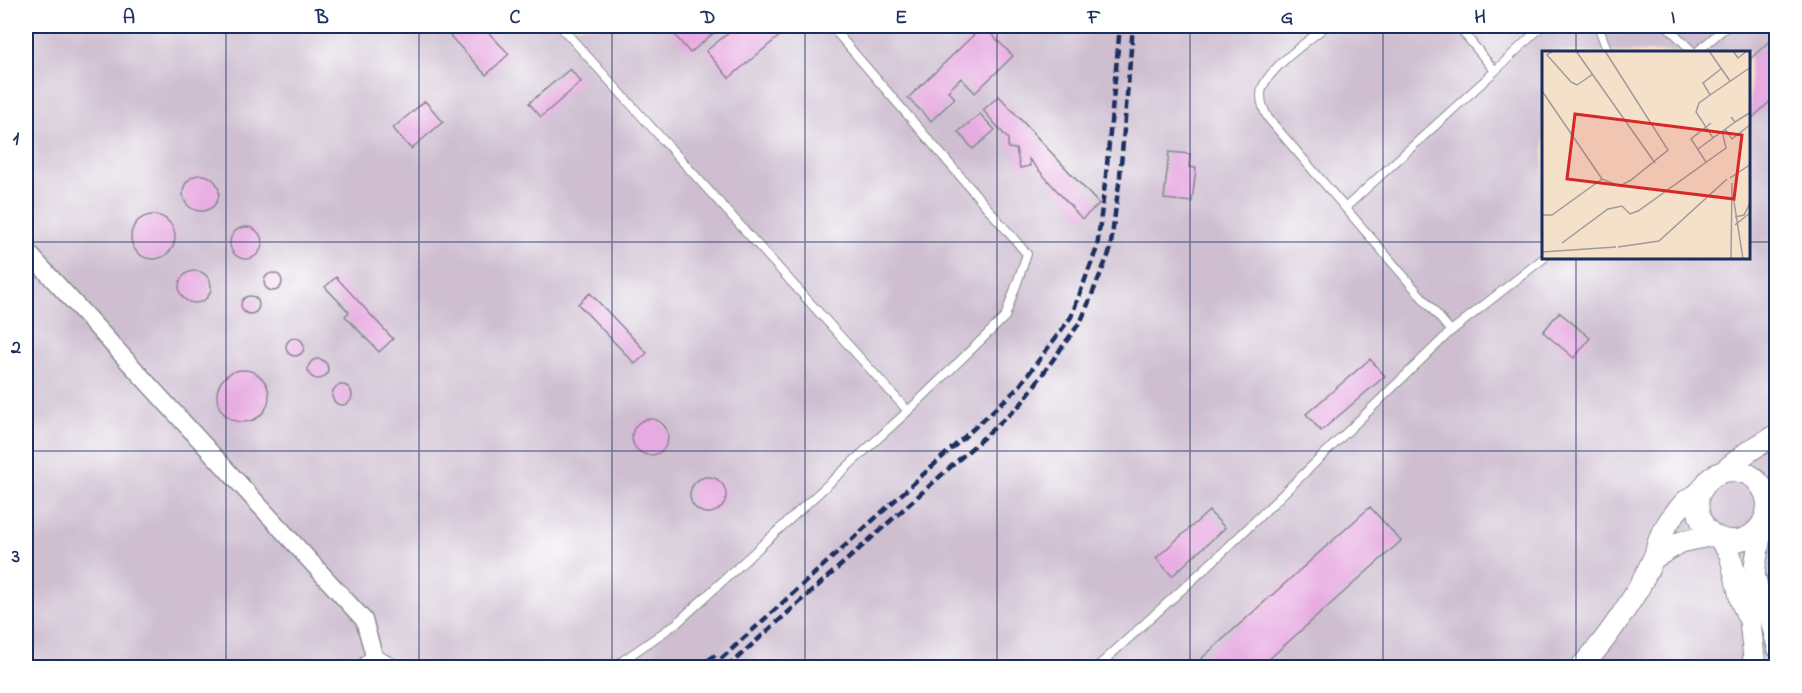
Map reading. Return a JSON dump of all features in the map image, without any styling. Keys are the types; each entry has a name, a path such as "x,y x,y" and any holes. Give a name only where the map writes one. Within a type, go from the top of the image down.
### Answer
{"street":[{"path":"26,250 364,620 373,652"},
{"path":"1580,668 1596,651 1636,593 1653,558 1662,532 1685,502 1699,492 1713,476 1724,471 1749,451 1776,435"},
{"path":"1724,471 1736,471 1753,477 1765,492 1764,517 1755,566 1750,621 1755,668"},
{"path":"1653,558 1681,542 1716,537 1739,540 1756,532 1776,483"},
{"path":"1699,492 1697,505 1700,521 1730,554 1741,601 1750,621"},
{"path":"1755,566 1776,649"}],"lane":[{"path":"560,26 908,411"},
{"path":"612,668 677,623 908,411 1005,317 1027,254 831,26"},
{"path":"1326,26 1279,66 1262,87 1261,106 1268,118 1451,332"},
{"path":"1458,26 1495,71"},
{"path":"1346,207 1542,26"},
{"path":"1598,26 1608,51"},
{"path":"1667,26 1694,51"},
{"path":"1696,51 1727,26"},
{"path":"1096,668 1222,553 1451,332 1542,260"},
{"path":"357,668 373,652 402,668"}],"shaded area":[{"path":"26,26 1776,26 1776,650 1767,668 26,667"}],"building":[{"path":"441,26 482,26 509,54 486,75"},
{"path":"722,26 690,53 668,27"},
{"path":"737,26 775,26 782,34 729,78 706,51"},
{"path":"983,26 1013,56 975,93 961,78 948,91 955,98 931,121 908,98"},
{"path":"1776,35 1776,96 1751,119 1751,58"},
{"path":"570,69 581,82 541,117 529,103"},
{"path":"999,96 1099,204 1082,219 1029,159 1030,166 1020,168 1016,149 1008,148 1008,139 983,110"},
{"path":"425,101 443,122 411,149 393,128"},
{"path":"980,114 995,130 973,149 958,132"},
{"path":"1169,152 1190,154 1189,167 1196,168 1192,202 1164,199"},
{"path":"201,175 214,180 219,193 214,206 201,211 188,206 183,193 188,180"},
{"path":"153,215 161,216 169,221 174,229 174,245 169,253 161,258 153,259 145,258 137,253 132,245 131,237 132,229 137,221 145,216"},
{"path":"246,227 257,232 262,243 257,254 246,259 235,254 230,243 235,232"},
{"path":"195,271 206,276 211,287 206,298 195,303 184,298 179,287 184,276"},
{"path":"273,273 279,276 282,282 279,288 273,291 267,288 264,282 267,276"},
{"path":"336,277 393,339 379,352 345,316 349,312 325,287"},
{"path":"590,293 647,353 635,364 578,304"},
{"path":"250,296 256,299 259,305 256,311 250,314 244,311 241,305 244,299"},
{"path":"1559,312 1590,338 1574,358 1543,332"},
{"path":"295,338 301,341 304,347 301,353 295,356 289,353 286,347 289,341"},
{"path":"318,359 325,362 328,369 325,376 318,379 311,376 308,369 311,362"},
{"path":"1370,359 1385,376 1321,431 1306,414"},
{"path":"238,370 248,370 262,377 269,396 262,415 248,422 238,422 228,418 221,411 217,401 217,391 221,381 228,374"},
{"path":"342,385 349,388 352,395 349,402 342,405 335,402 332,395 335,388"},
{"path":"650,419 663,424 668,437 663,450 650,455 637,450 632,437 637,424"},
{"path":"708,477 721,482 726,495 721,508 708,513 695,508 690,495 695,482"},
{"path":"1370,507 1401,541 1259,668 1191,668"},
{"path":"1209,511 1225,528 1172,576 1156,558"}],"railway":[{"path":"711,668 1018,388 1071,317 1097,248 1120,26"},
{"path":"726,668 1021,404 1081,321 1110,251 1120,176 1133,26"},
{"path":"697,668 717,654"}]}
